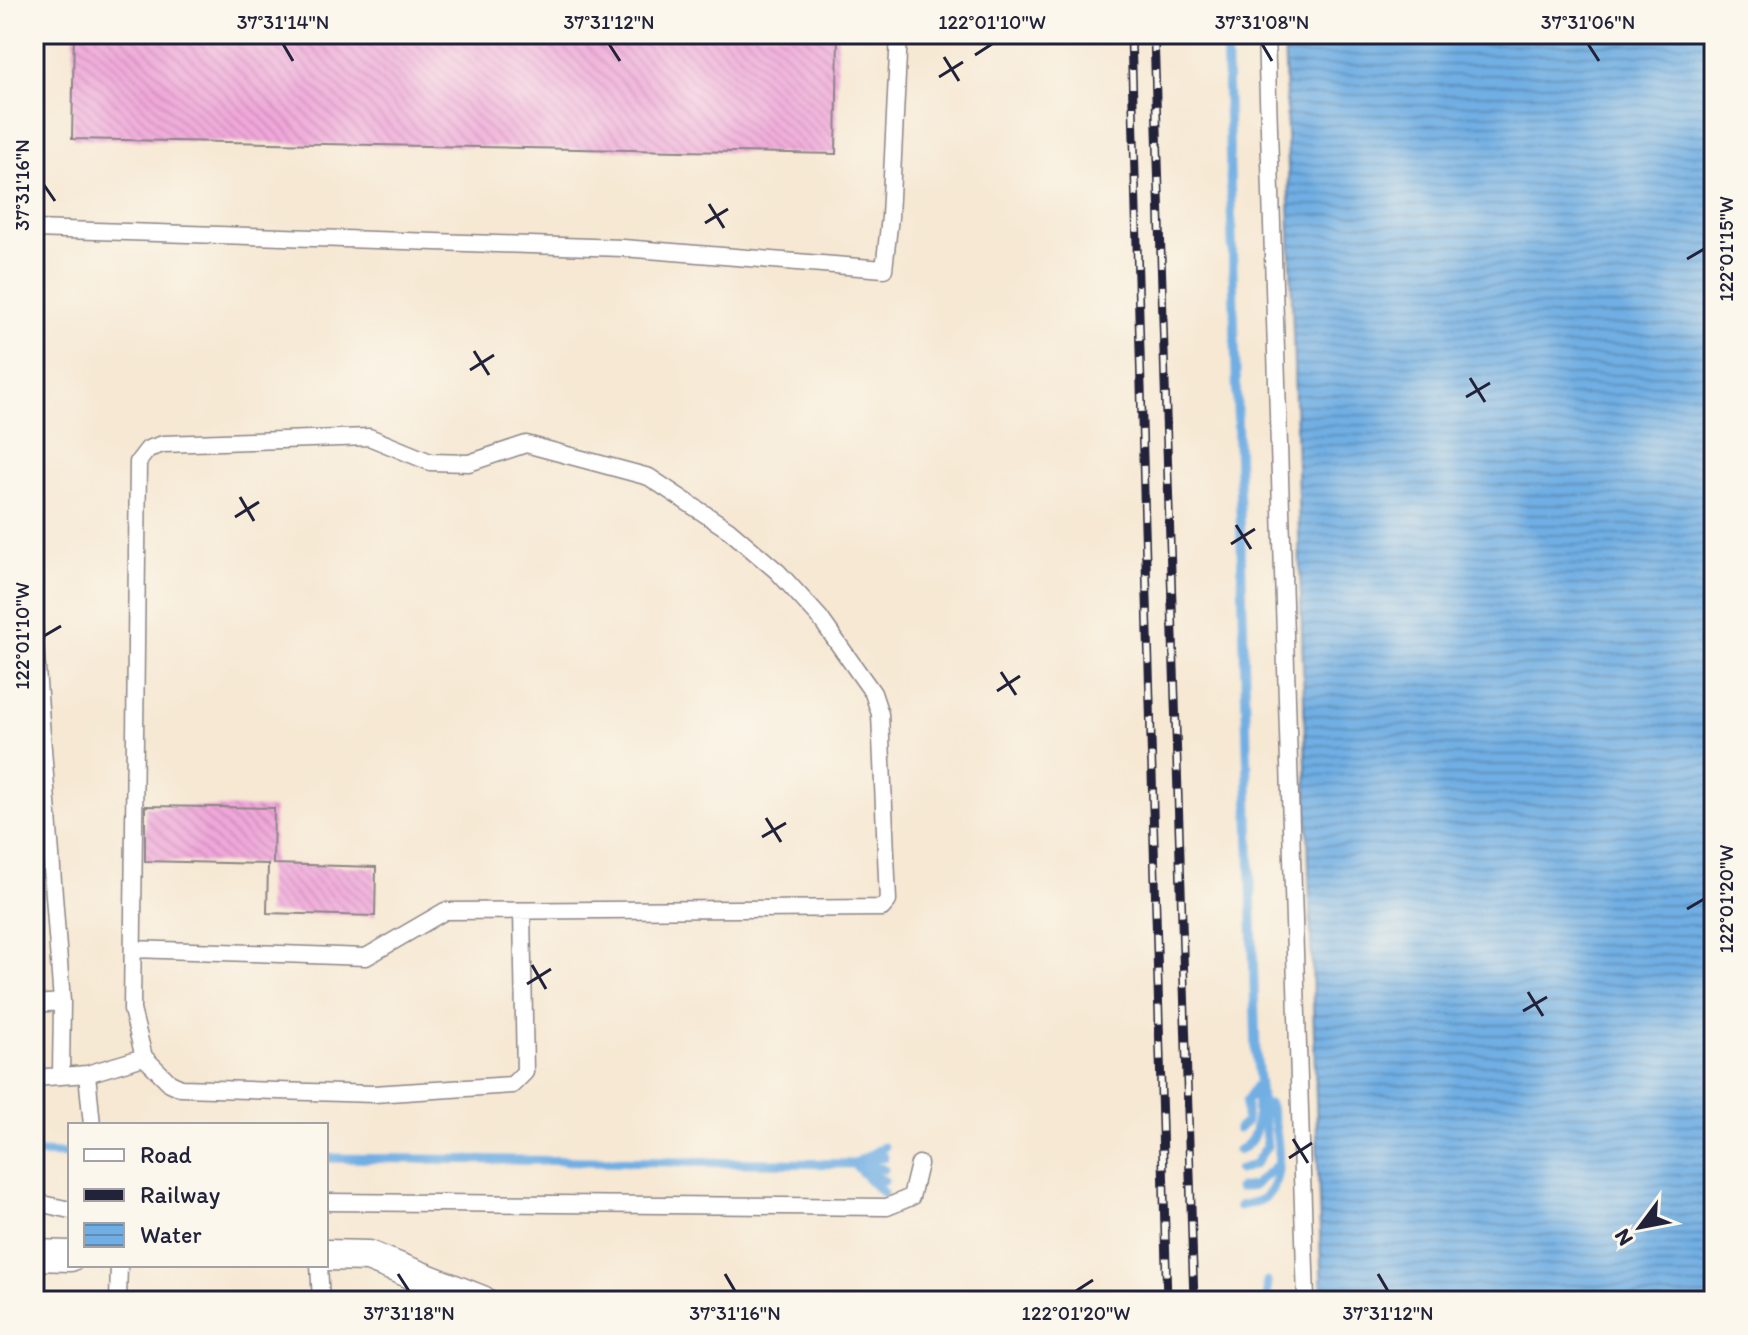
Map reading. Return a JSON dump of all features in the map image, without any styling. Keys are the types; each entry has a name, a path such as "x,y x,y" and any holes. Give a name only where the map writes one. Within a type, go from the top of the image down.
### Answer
{"street":[{"path":"34,1255 68,1256"},
{"path":"328,1255 368,1256 482,1301"}],"lane":[{"path":"34,229 623,248 884,269 890,217 899,34"},
{"path":"1266,34 1306,1301"},
{"path":"133,949 366,957 445,911 882,908 888,901 880,714 873,693 820,618 778,572 729,530 649,477 526,444 469,463 430,462 369,437 163,444 148,449 138,462 132,1010 144,1057 170,1083 181,1088 374,1094 512,1085 525,1072 522,911"},
{"path":"34,629 62,1002 61,1074"},
{"path":"34,1004 62,1002"},
{"path":"34,1078 87,1074 144,1057"},
{"path":"87,1074 92,1122"},
{"path":"328,1202 887,1207 911,1197 919,1164"},
{"path":"34,1202 68,1210"},
{"path":"118,1301 119,1267"},
{"path":"319,1267 321,1301"}],"water":[{"path":"1284,34 1714,34 1714,1301 1322,1301"}],"building":[{"path":"74,34 838,34 836,154 72,139"},
{"path":"145,806 274,808 273,864 376,867 375,916 267,913 268,864 145,861"}],"waterway":[{"path":"1226,34 1256,1053 1267,1146 1255,1164 1239,1170"},
{"path":"1238,1129 1246,1122 1246,1102 1256,1086"},
{"path":"1238,1150 1252,1140 1255,1132 1258,1087"},
{"path":"1239,1206 1264,1198 1276,1179 1277,1139 1269,1104"},
{"path":"854,1164 884,1147"},
{"path":"34,1153 68,1154"},
{"path":"865,1161 884,1157"},
{"path":"328,1158 854,1164 884,1169"},
{"path":"854,1164 883,1193"},
{"path":"1239,1188 1253,1186 1276,1166"},
{"path":"867,1171 884,1181"},
{"path":"1267,1282 1268,1301"}],"railway":[{"path":"1131,34 1167,1301"},
{"path":"1154,34 1194,1301"}]}
